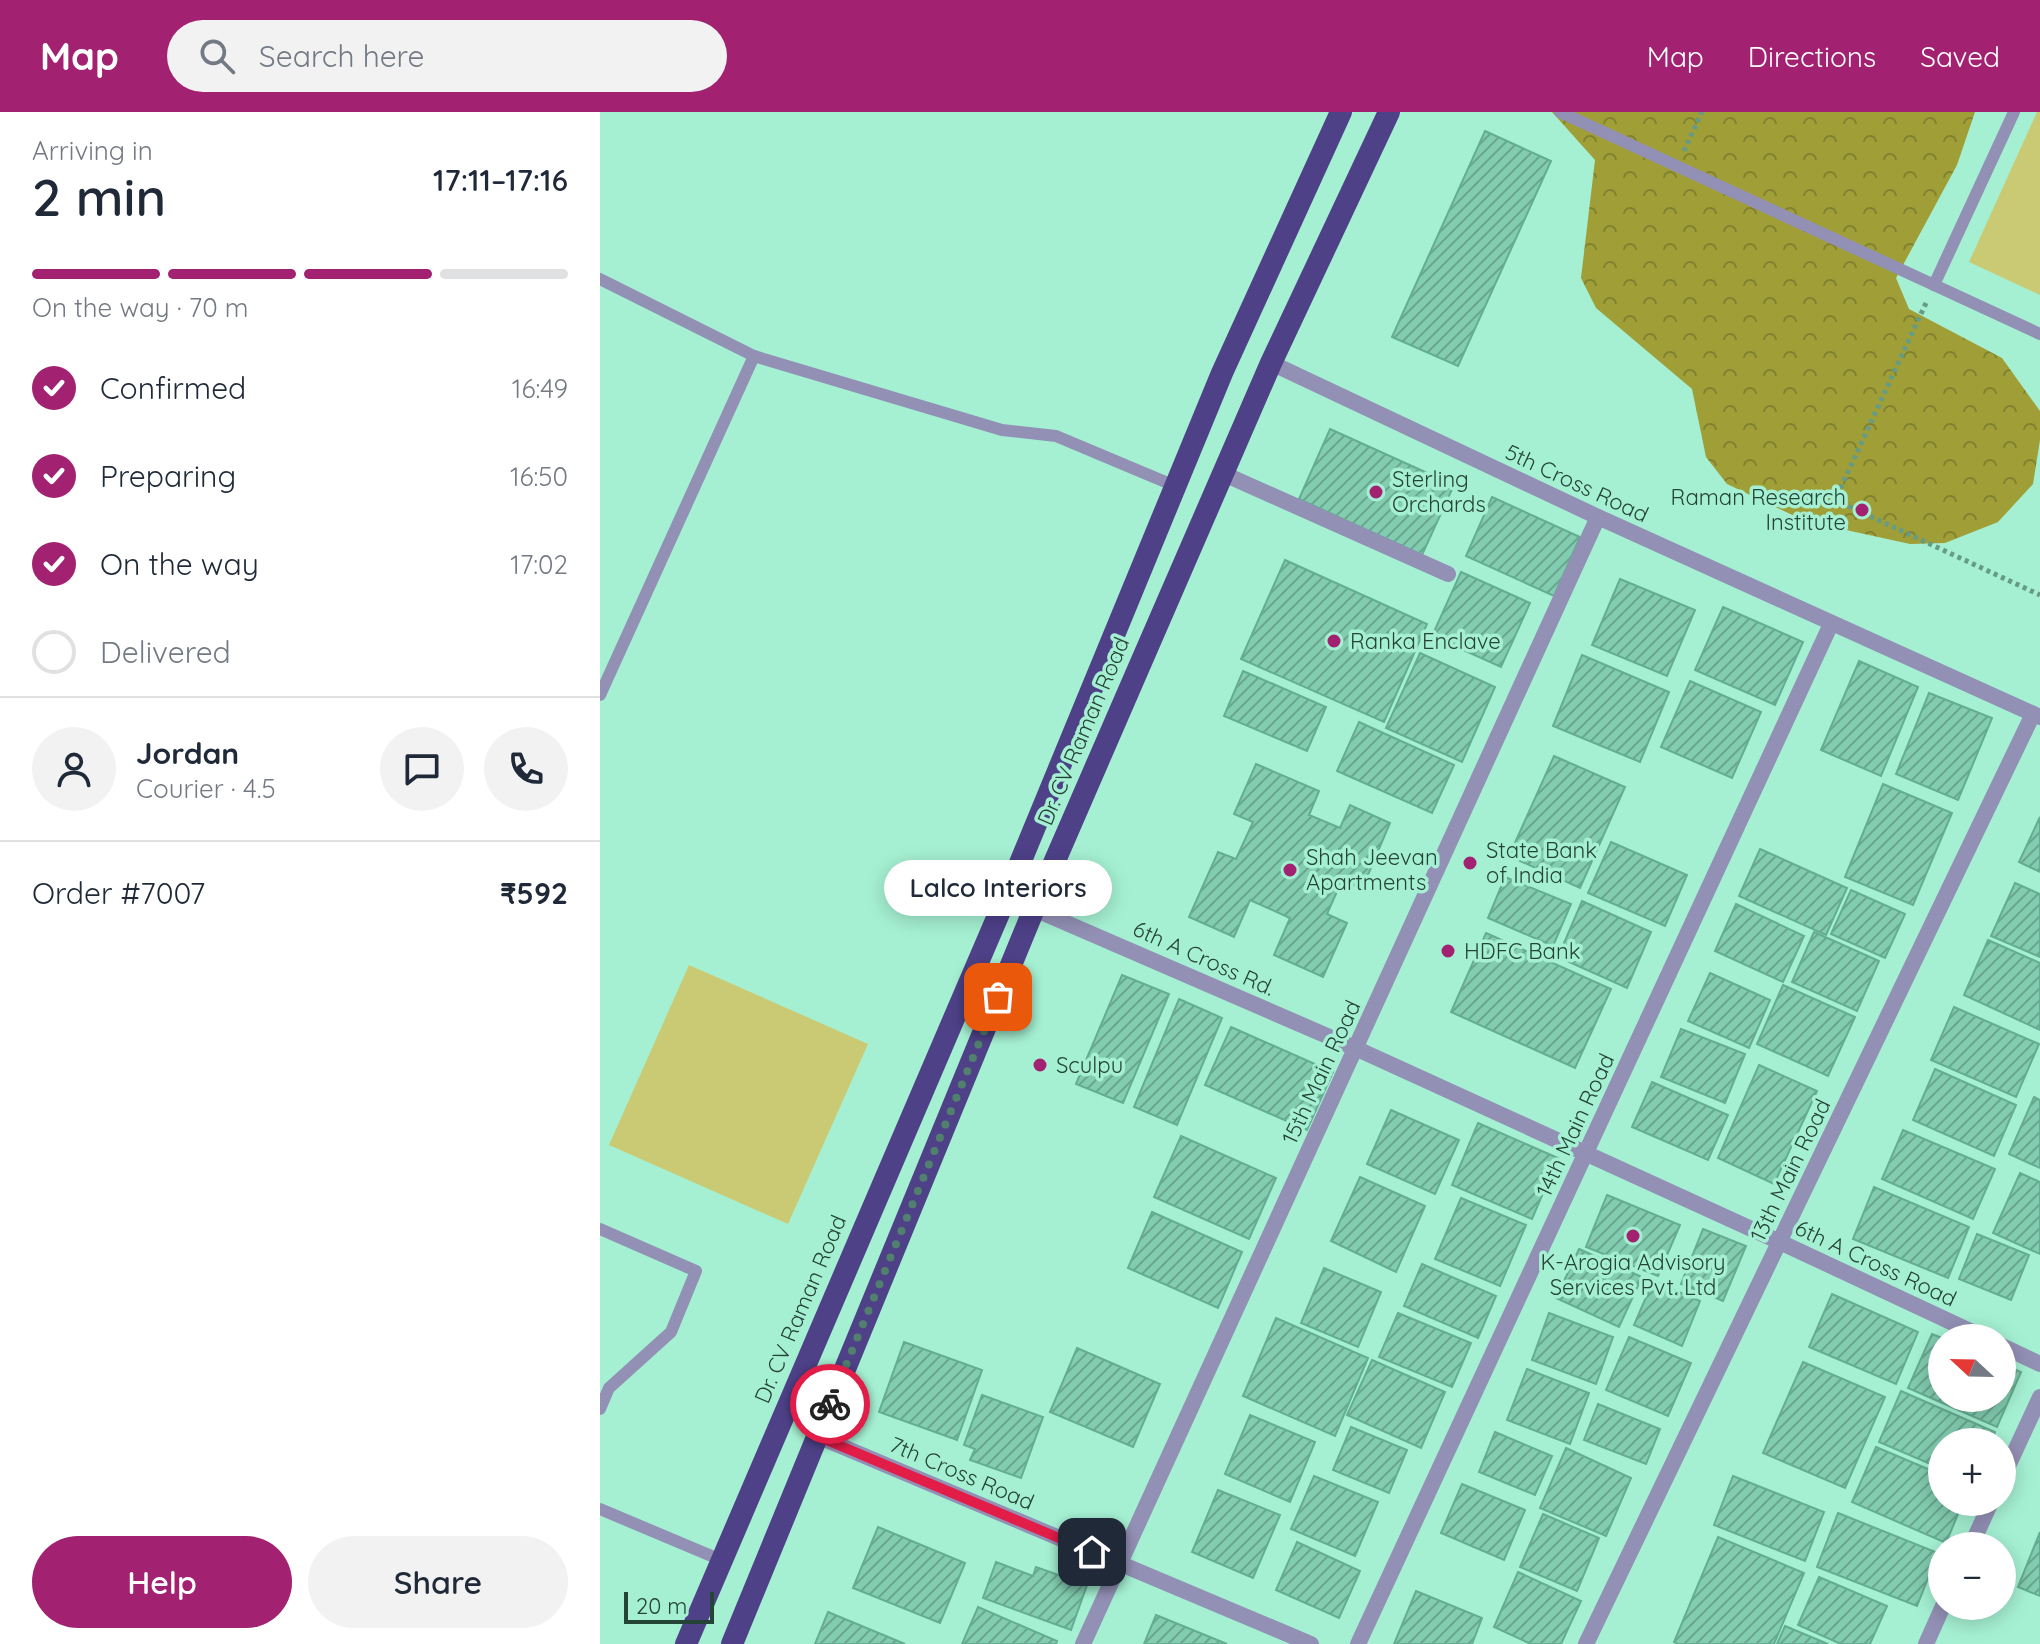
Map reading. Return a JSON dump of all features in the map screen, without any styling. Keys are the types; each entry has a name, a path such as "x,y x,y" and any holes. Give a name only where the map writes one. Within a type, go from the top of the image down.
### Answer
{"highway":[{"name":"Dr. CV Raman Road","path":"686,1644 1006,897 1228,359 1341,112"},
{"name":"Dr. CV Raman Road","path":"732,1644 1034,909 1271,363 1389,112"}],"street":[{"name":"5th Cross Road","path":"1271,363 1598,517 2036,716"},
{"path":"1224,474 1448,574"},
{"name":"15th Main Road","path":"1083,1644 1598,517"},
{"name":"14th Main Road","path":"1358,1644 1831,624"},
{"name":"13th Main Road","path":"1586,1644 2036,716"},
{"name":"6th A Cross Rd.","path":"1034,909 1355,1048"},
{"name":"6th A Cross Road","path":"1355,1048 1955,1324"},
{"path":"2016,1353 2040,1364"},
{"path":"2016,1449 2040,1397"},
{"name":"7th Cross Road","path":"817,1436 1311,1644"},
{"path":"1926,1644 1937,1620"}],"lane":[{"path":"1560,112 2040,334"},
{"path":"1934,285 2014,112"},
{"path":"600,279 754,356 1002,430 1056,436 1175,486"},
{"path":"600,695 754,356"},
{"path":"600,1229 696,1271 671,1332 609,1388 600,1409"},
{"path":"600,1509 721,1560"}],"path":[{"path":"1677,166 1702,112"},
{"path":"1934,285 1835,500 2040,595"}],"shaded area":[{"path":"2037,112 2040,112 2040,295 1969,262"},
{"path":"689,965 868,1044 788,1224 609,1145"}],"green space":[{"path":"1552,112 1975,112 1957,165 1896,278 1909,309 2002,358 2040,411 2040,440 2033,484 1998,522 1945,543 1910,544 1805,521 1727,484 1706,457 1692,389 1596,308 1581,278 1595,160"}],"building":[{"path":"1485,131 1551,161 1458,366 1392,337"},
{"name":"Sterling Orchards","path":"1330,429 1454,485 1422,555 1299,499"},
{"path":"1492,497 1580,537 1554,596 1466,556"},
{"name":"Ranka Enclave","path":"1285,560 1427,624 1384,722 1241,659"},
{"path":"1461,572 1530,603 1501,667 1432,636"},
{"path":"1620,579 1695,610 1667,676 1592,645"},
{"path":"1723,607 1803,642 1775,705 1695,670"},
{"path":"1420,653 1495,687 1462,762 1386,728"},
{"path":"1582,655 1669,692 1640,762 1553,726"},
{"path":"1859,661 1918,687 1881,776 1821,750"},
{"path":"1243,671 1326,707 1307,751 1224,716"},
{"path":"1690,681 1761,712 1732,778 1661,747"},
{"path":"1929,693 1992,718 1958,800 1896,774"},
{"path":"1359,722 1454,765 1432,813 1337,771"},
{"path":"1554,756 1625,787 1580,888 1509,856"},
{"name":"Shah Jeevan Apartments","path":"1256,764 1319,791 1309,815 1340,828 1350,805 1390,823 1362,889 1342,880 1327,914 1347,923 1323,977 1274,955 1290,918 1250,900 1234,937 1189,917 1218,852 1236,859 1253,822 1234,814"},
{"path":"1883,784 1952,813 1913,905 1845,877"},
{"path":"2040,817 2040,872 2019,862"},
{"path":"1611,842 1687,875 1665,926 1588,893"},
{"path":"1760,849 1847,888 1826,935 1739,896"},
{"path":"1505,877 1571,904 1553,946 1488,918"},
{"path":"2015,883 2040,894 2040,957 1991,936"},
{"path":"1851,890 1905,914 1885,958 1831,934"},
{"path":"1582,901 1651,932 1627,988 1558,957"},
{"path":"1736,904 1804,936 1783,982 1715,951"},
{"path":"1814,932 1879,961 1857,1011 1792,982"},
{"path":"1486,933 1611,989 1575,1068 1451,1012"},
{"path":"1988,940 2040,963 2040,1030 1964,995"},
{"path":"1710,973 1770,1000 1749,1048 1688,1021"},
{"path":"1122,975 1169,994 1123,1103 1076,1084"},
{"path":"1783,985 1855,1017 1828,1076 1757,1044"},
{"path":"1179,999 1222,1018 1177,1125 1134,1107"},
{"path":"1954,1007 2039,1044 2016,1097 1931,1060"},
{"path":"1231,1027 1333,1072 1307,1130 1205,1085"},
{"path":"1681,1029 1745,1054 1725,1103 1661,1077"},
{"path":"1759,1065 1817,1091 1774,1184 1718,1158"},
{"path":"1935,1069 2016,1105 1994,1156 1913,1120"},
{"path":"1652,1082 1728,1115 1708,1160 1632,1127"},
{"path":"2034,1097 2040,1100 2040,1168 2009,1154"},
{"path":"1391,1110 1459,1140 1435,1194 1367,1164"},
{"path":"1478,1123 1558,1158 1532,1219 1452,1185"},
{"path":"1903,1130 1995,1169 1973,1219 1882,1179"},
{"path":"1181,1136 1276,1178 1249,1239 1154,1197"},
{"path":"2020,1173 2040,1182 2040,1254 1993,1233"},
{"path":"1360,1177 1425,1206 1396,1272 1331,1241"},
{"path":"1874,1187 1969,1227 1948,1278 1853,1239"},
{"name":"K-Arogia Advisory Services Pvt. Ltd","path":"1607,1195 1680,1225 1658,1276 1586,1247"},
{"path":"1461,1198 1526,1225 1500,1286 1435,1259"},
{"path":"1152,1212 1242,1252 1218,1308 1128,1268"},
{"path":"1703,1229 1746,1246 1723,1301 1681,1284"},
{"path":"1977,1234 2029,1255 2011,1300 1959,1279"},
{"path":"1579,1249 1642,1277 1619,1327 1556,1298"},
{"path":"1422,1264 1496,1296 1478,1338 1404,1306"},
{"path":"1324,1268 1381,1292 1358,1347 1301,1323"},
{"path":"1653,1281 1700,1301 1682,1346 1634,1325"},
{"path":"1832,1294 1918,1332 1896,1384 1809,1347"},
{"path":"1398,1313 1471,1343 1452,1387 1379,1357"},
{"path":"1549,1313 1613,1337 1596,1384 1532,1360"},
{"path":"1276,1318 1368,1358 1335,1436 1243,1396"},
{"path":"1629,1337 1691,1363 1668,1416 1606,1390"},
{"path":"904,1342 982,1370 957,1440 879,1412"},
{"path":"1928,1343 1928,1397 1908,1388"},
{"path":"1077,1348 1160,1384 1133,1447 1050,1412"},
{"path":"1372,1360 1445,1392 1421,1448 1347,1415"},
{"path":"1803,1362 1885,1397 1845,1488 1763,1453"},
{"path":"1527,1369 1589,1393 1570,1444 1507,1420"},
{"path":"1901,1391 1928,1403 1928,1412 1949,1412 1986,1428 1928,1428 1928,1463 1879,1442"},
{"path":"982,1395 1043,1417 1021,1478 970,1460 975,1449 964,1445"},
{"path":"1598,1404 1660,1429 1646,1464 1584,1440"},
{"path":"1963,1412 2004,1412 1997,1427"},
{"path":"1250,1415 1315,1442 1290,1502 1225,1474"},
{"path":"1351,1427 1407,1450 1389,1493 1333,1470"},
{"path":"1495,1432 1552,1456 1535,1495 1479,1472"},
{"path":"1876,1447 1928,1469 1928,1516 1957,1516 1951,1532 1928,1532 1928,1535 1852,1502"},
{"path":"1566,1448 1631,1478 1606,1536 1540,1508"},
{"path":"1314,1476 1378,1502 1355,1556 1291,1529"},
{"path":"1733,1476 1824,1512 1805,1561 1714,1525"},
{"path":"1462,1484 1525,1510 1504,1560 1441,1533"},
{"path":"1218,1490 1280,1515 1253,1578 1192,1552"},
{"path":"1838,1513 1928,1549 1928,1578 1917,1606 1817,1567"},
{"path":"1543,1514 1599,1538 1577,1591 1520,1567"},
{"path":"878,1527 965,1563 940,1623 853,1588"},
{"path":"2040,1532 2040,1596 2018,1587"},
{"path":"1718,1537 1804,1573 1774,1644 1674,1642"},
{"path":"1297,1542 1360,1571 1339,1618 1276,1590"},
{"path":"996,1562 1033,1576 1036,1567 1087,1585 1071,1630 983,1598"},
{"path":"1518,1572 1581,1601 1561,1644 1531,1644 1494,1627"},
{"path":"1819,1577 1887,1606 1870,1644 1841,1644 1798,1625"},
{"path":"1416,1591 1482,1618 1472,1644 1394,1644"},
{"path":"978,1607 1057,1641 1056,1644 962,1644"},
{"path":"828,1612 905,1644 815,1644"},
{"path":"1156,1615 1227,1644 1144,1644"},
{"path":"1785,1626 1828,1644 1777,1644"}],"way so far":[{"path":"830,1404 998,997"}],"place":[{"name":"Sterling Orchards","path":"1376,492"},
{"name":"Raman Research Institute","path":"1862,510"},
{"name":"Ranka Enclave","path":"1334,641"},
{"name":"State Bank of India","path":"1470,863"},
{"name":"Shah Jeevan Apartments","path":"1290,870"},
{"name":"HDFC Bank","path":"1448,951"},
{"name":"Lalco Interiors","path":"998,997"},
{"name":"Sculpu","path":"1040,1065"},
{"name":"K-Arogia Advisory Services Pvt. Ltd","path":"1633,1236"}],"route":[{"path":"830,1404 817,1436 1092,1552"}]}
